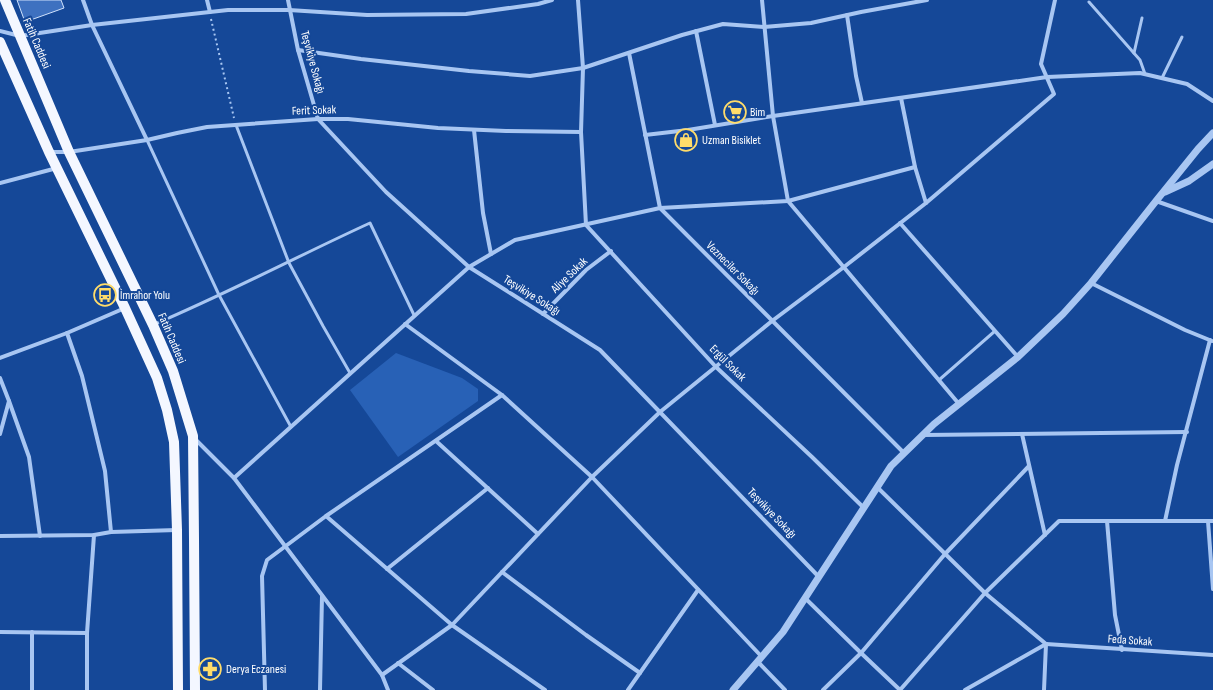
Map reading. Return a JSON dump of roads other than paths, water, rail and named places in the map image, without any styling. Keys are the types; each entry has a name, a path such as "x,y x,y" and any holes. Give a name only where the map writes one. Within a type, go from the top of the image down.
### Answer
{"main road":[{"name":"Fatih Caddesi","path":"5,0 70,152 153,324 173,371 193,436 195,690"},
{"path":"0,42 49,152 125,308 157,378 167,410 174,442 177,530 178,690"},
{"path":"90,236 107,227"}],"street":[{"path":"83,0 92,25 147,140"},
{"path":"207,0 210,12"},
{"name":"Teşvikiye Sokağı","path":"288,0 298,50 318,119 386,192 469,267 600,350 819,577"},
{"path":"0,31 20,36 92,25 228,10 289,10 367,15 466,14 538,4 552,0"},
{"path":"578,0 583,68 581,132 586,224"},
{"path":"762,0 773,116 788,201 959,404"},
{"path":"298,50 369,60 530,76 583,68 696,31 723,24 764,27 811,23 927,0"},
{"path":"382,675 452,625 592,477 660,412 772,321 844,268 926,203 1054,94 1042,64 1055,0"},
{"path":"847,15 856,76 862,103"},
{"path":"696,31 715,125"},
{"path":"629,53 660,208"},
{"path":"645,135 1047,77 1140,73 1187,84 1213,101"},
{"path":"900,98 915,167 926,203"},
{"name":"Ferit Sokak","path":"49,152 70,152 147,140 200,128 318,119 348,119 474,130 581,132"},
{"path":"474,130 483,213 491,254"},
{"path":"733,690 783,632 891,466 934,424 1018,357 1063,314 1092,283 1156,201 1198,149 1213,133"},
{"path":"1163,193 1210,171 1213,164"},
{"path":"234,478 469,267 515,240 660,208 788,201 915,167"},
{"path":"0,183 58,168"},
{"path":"1156,201 1213,221"},
{"name":"Vezneciler Sokağı","path":"660,208 904,454"},
{"path":"900,223 1018,357"},
{"name":"Ergül Sokak","path":"586,224 716,367 864,508"},
{"name":"Aliye Sokak","path":"543,314 586,270 611,251"},
{"path":"1092,283 1185,330 1212,341 1177,465 1165,521"},
{"path":"0,358 67,333 125,308"},
{"path":"406,324 502,395 592,477 698,590 760,659 785,690"},
{"path":"67,333 82,376 105,471 111,532"},
{"path":"0,378 29,457 40,536"},
{"path":"265,690 262,576 267,560 326,516 502,395"},
{"path":"0,434 9,400"},
{"path":"923,435 1187,432"},
{"path":"1022,434 1045,535"},
{"path":"193,436 234,478 382,675 388,690"},
{"path":"436,441 538,534"},
{"path":"823,690 861,653 945,554 1029,466"},
{"path":"877,487 986,593 1046,644"},
{"path":"387,569 488,488"},
{"path":"326,516 452,625 545,690"},
{"path":"805,598 900,690 986,593 1059,521 1211,521 1213,589"},
{"path":"1107,521 1115,615 1122,650"},
{"path":"0,536 94,535 111,532 177,530"},
{"path":"87,690 87,633 94,535"},
{"path":"502,572 586,635 640,673"},
{"path":"628,690 698,590"},
{"path":"320,690 322,596"},
{"path":"0,632 87,633"},
{"path":"32,632 32,690"},
{"path":"967,689 1046,644"},
{"path":"1044,690 1046,644"},
{"name":"Feda Sokak","path":"1046,644 1213,655"},
{"path":"398,663 433,690"}],"lane":[{"path":"1089,2 1140,60 1145,74"},
{"path":"1134,53 1142,18"},
{"path":"1162,78 1182,37"},
{"path":"236,125 289,263 350,373"},
{"path":"147,140 219,295 291,426"},
{"path":"153,324 289,263 324,244 370,223 414,315"},
{"path":"939,380 995,331"}],"place":[{"name":"Bim","path":"735,112"},
{"name":"Uzman Bisiklet","path":"686,140"},
{"name":"İmrahor Yolu","path":"105,295"},
{"name":"Derya Eczanesi","path":"210,669"}]}
